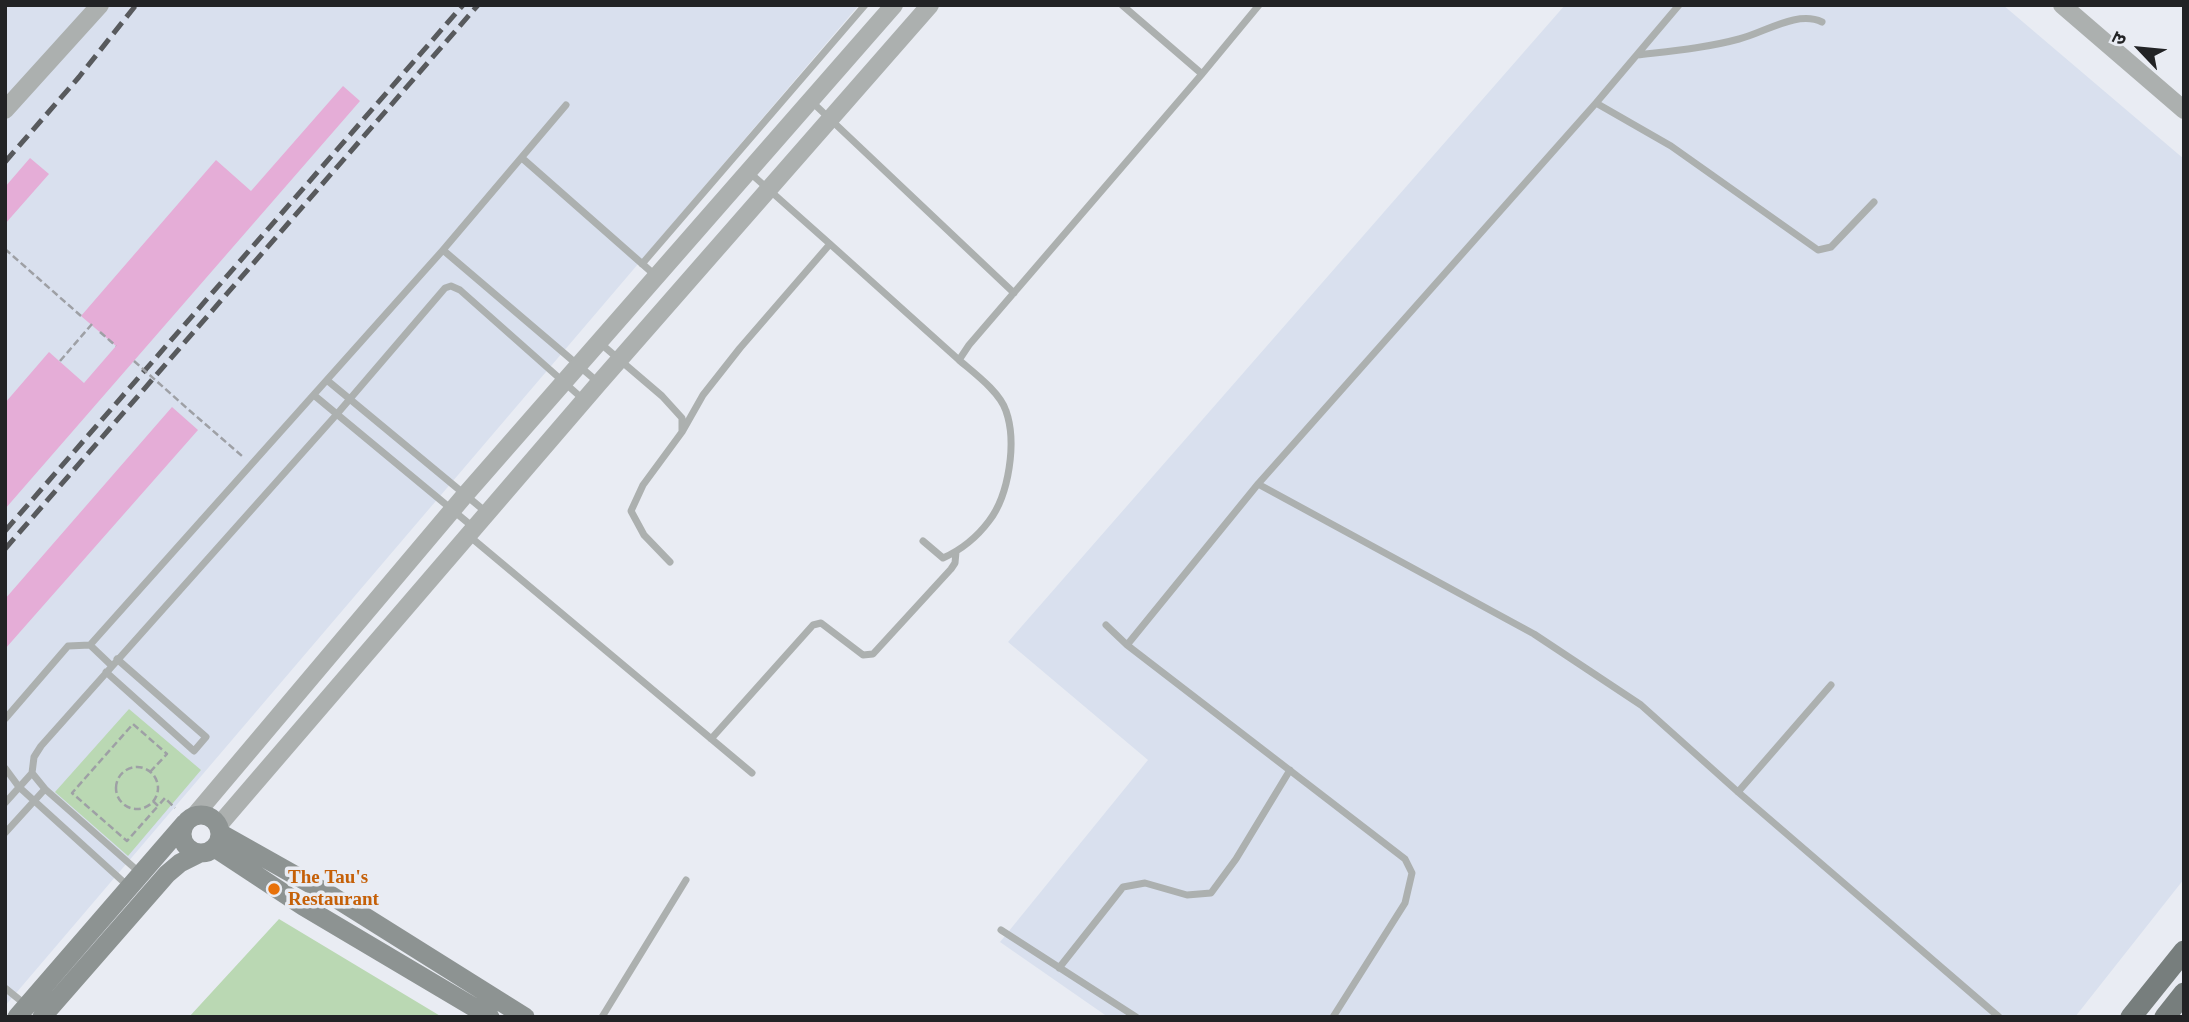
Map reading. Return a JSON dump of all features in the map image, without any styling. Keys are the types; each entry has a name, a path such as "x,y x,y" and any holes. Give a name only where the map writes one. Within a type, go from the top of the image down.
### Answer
{"main road":[{"path":"29,1013 135,881 189,819 206,815 214,818 213,840"},
{"path":"189,819 182,830 186,846 192,851 213,840"},
{"path":"213,840 332,896 488,1011 525,1017"},
{"path":"29,1013 167,874 213,840"},
{"path":"2131,1017 2184,951"},
{"path":"2165,1017 2184,993"}],"street":[{"path":"5,110 100,5"},
{"path":"189,819 465,495 894,5"},
{"path":"213,840 471,531 930,5"},
{"path":"2062,5 2184,110"}],"lane":[{"path":"642,264 865,5"},
{"path":"1122,5 1202,74"},
{"path":"959,360 1259,5"},
{"path":"1127,645 1258,484 1596,103 1679,5"},
{"path":"1637,55 1697,48 1741,39 1803,19 1822,22"},
{"path":"811,101 1014,293"},
{"path":"1596,103 1671,146 1818,250 1831,247 1874,202"},
{"path":"90,645 315,396 566,105"},
{"path":"522,158 657,277"},
{"path":"749,172 988,385 1006,410 1011,455 1004,492 990,520 956,552 943,558 923,541"},
{"path":"670,562 644,535 631,511 643,485 682,432 710,386 830,244"},
{"path":"443,250 599,383"},
{"path":"5,803 32,773 34,757 41,746 337,414 445,288 451,286 460,290 584,401"},
{"path":"600,342 676,411 682,418 682,432"},
{"path":"328,381 487,513"},
{"path":"315,396 453,510 471,531 752,773"},
{"path":"1258,484 1534,634 1641,705 1999,1017"},
{"path":"711,739 813,625 821,623 863,655 873,654 951,569 955,563 956,552"},
{"path":"1106,625 1127,645 1405,859 1412,873 1405,903 1333,1017"},
{"path":"5,719 68,646 90,645 194,751 206,737 112,665"},
{"path":"1738,792 1831,685"},
{"path":"5,768 19,787 35,801 135,881"},
{"path":"1059,968 1124,887 1145,883 1187,895 1211,893 1236,859 1290,771"},
{"path":"32,773 135,881"},
{"path":"5,833 45,789"},
{"path":"602,1017 686,880"},
{"path":"1001,930 1136,1017"},
{"path":"5,988 29,1013"}],"path":[{"path":"5,249 81,316"},
{"path":"60,361 92,324"},
{"path":"100,332 116,346"},
{"path":"134,361 252,464"},
{"path":"150,772 167,754 133,724 72,793 127,841 165,798 189,819"},
{"path":"140,767 150,772 158,786 153,801 144,807 124,804 117,793 118,780 127,770 140,767"},
{"path":"153,801 158,806"}],"shaded area":[{"path":"5,5 859,5 5,1006"},
{"path":"1565,5 2003,5 2184,159 2184,879 2075,1017 1108,1017 1000,942 1148,760 1008,642"}],"green space":[{"path":"129,709 201,770 128,856 55,792"},
{"path":"279,919 442,1017 189,1017"}],"building":[{"path":"343,86 360,101 5,509 5,403 49,352 84,383 116,346 81,316 216,160 251,191"},
{"path":"30,158 49,174 5,224 5,187"},
{"path":"172,407 198,430 5,649 5,599"}],"railway":[{"path":"5,162 79,77 136,5"},
{"path":"5,531 463,5"},
{"path":"5,549 478,5"}],"place":[{"name":"The Tau's Restaurant","path":"274,889"}]}
